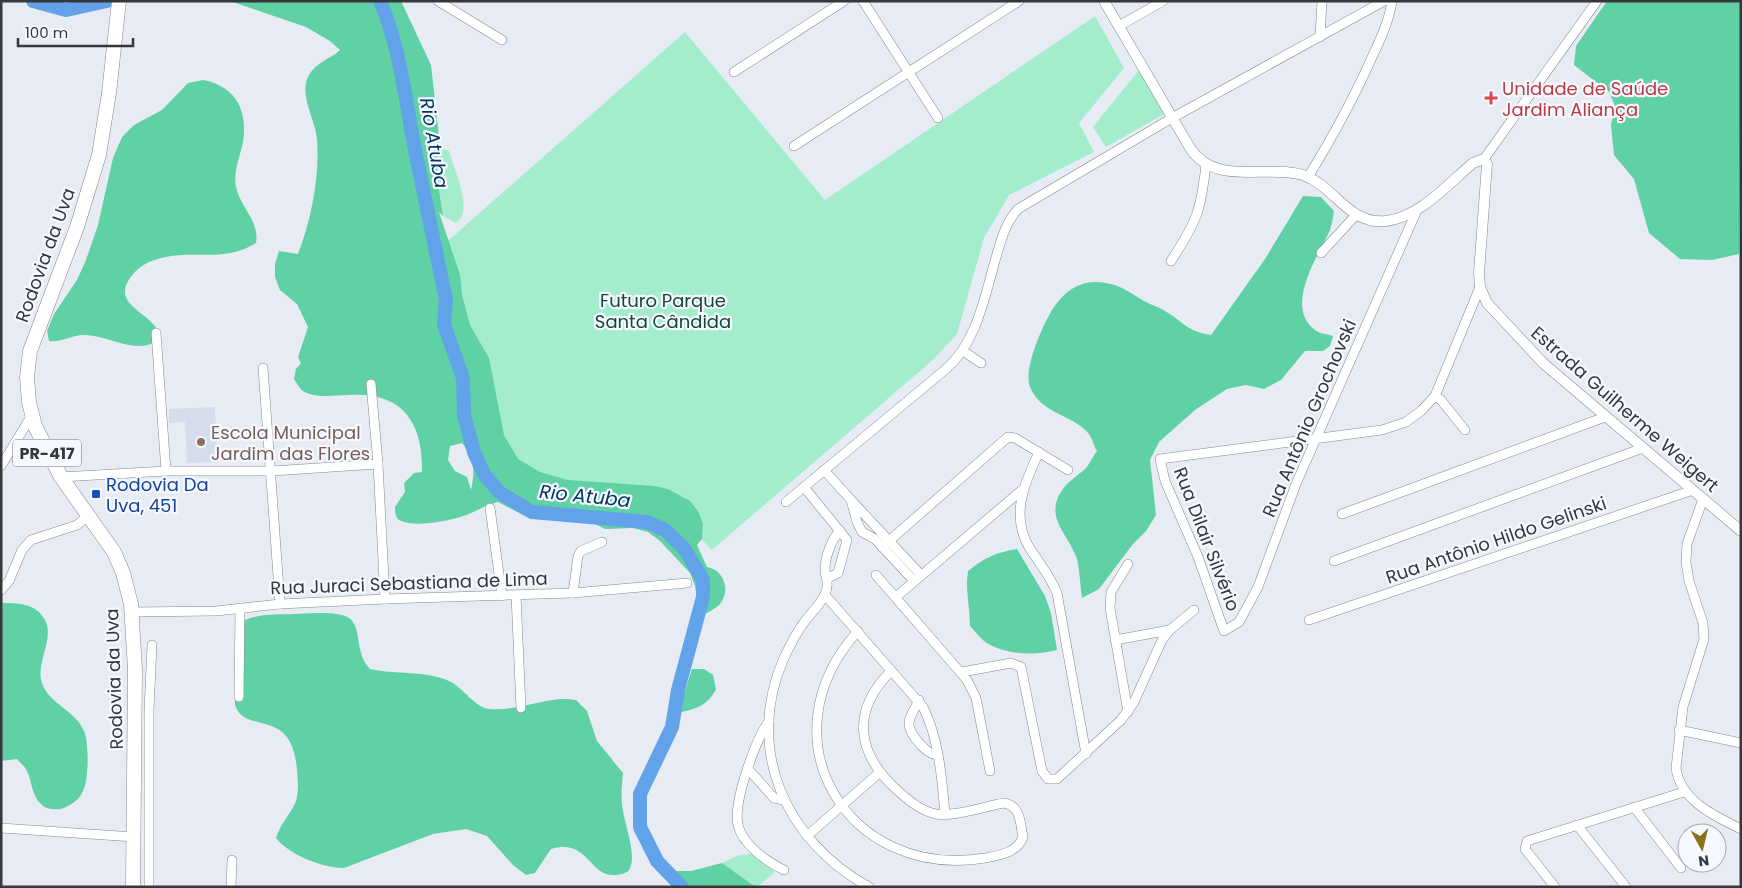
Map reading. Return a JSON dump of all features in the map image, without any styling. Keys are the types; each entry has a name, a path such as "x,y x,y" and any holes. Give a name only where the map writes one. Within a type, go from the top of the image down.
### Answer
{"highway":[{"name":"Rodovia da Uva","path":"119,7 109,93 99,155 77,227 30,351 27,376 32,415 48,454 61,477 114,552 123,573 132,612 135,669 133,887"}],"street":[{"path":"438,1 502,40"},
{"path":"734,72 844,1"},
{"path":"863,1 938,118"},
{"path":"794,146 1019,1"},
{"path":"1104,1 1193,153 1206,164 1237,172 1286,173 1308,177 1356,215 1370,221 1388,221 1417,210 1473,163 1484,160 1597,1"},
{"path":"1119,26 1163,1"},
{"path":"1320,37 1322,1"},
{"path":"786,502 946,369 964,351 975,325 1003,234 1012,216 1026,204 1172,118 1384,1"},
{"path":"1308,177 1338,125 1367,68 1388,19 1392,1"},
{"name":"Estrada Guilherme Weigert","path":"1484,160 1487,164 1479,259 1480,287 1487,304 1553,372 1741,530"},
{"path":"1171,261 1190,232 1199,212 1206,164"},
{"name":"Rua Antônio Grochovski","path":"1224,631 1239,622 1265,571 1296,484 1417,210"},
{"path":"1321,254 1356,215"},
{"path":"1316,438 1395,426 1413,418 1435,396 1480,287"},
{"path":"156,333 166,471"},
{"path":"964,351 981,364"},
{"path":"263,368 272,471 280,604"},
{"path":"371,384 378,464 385,598"},
{"path":"1435,396 1441,400 1465,430"},
{"path":"2,460 32,415"},
{"path":"1342,514 1605,417"},
{"path":"882,547 1005,439 1015,438 1068,470"},
{"name":"Rua Dilair Silvério","path":"1224,631 1198,557 1166,481 1160,459 1316,438"},
{"path":"1334,560 1643,448"},
{"path":"1039,452 1022,490 1020,511 1026,542 1048,574 1057,593 1086,754"},
{"path":"61,477 166,471 272,471 378,464"},
{"path":"824,470 890,540 917,578"},
{"path":"804,487 847,540 838,573 828,578"},
{"path":"896,596 1022,490"},
{"name":"Rua Antônio Hildo Gelinski","path":"1309,620 1693,490"},
{"path":"1704,499 1688,544 1686,562 1689,581 1703,623 1704,638 1686,695 1679,730 1677,777 1684,792 1708,810 1741,829"},
{"path":"851,500 859,527 917,578"},
{"path":"490,508 502,596"},
{"path":"1,590 9,581 22,550 31,540 77,525 89,515"},
{"path":"859,527 863,521 870,519"},
{"path":"840,531 834,536 825,569 828,578 825,595 797,633 783,660 774,690 769,721 769,755 784,800 807,836 829,860 869,887"},
{"path":"573,593 578,556 581,551 602,542"},
{"path":"1128,564 1114,586 1110,599 1115,640 1128,712"},
{"path":"876,575 962,672 976,698 990,771"},
{"name":"Rua Juraci Sebastiana de Lima","path":"132,612 216,611 280,604 385,598 573,593 687,584"},
{"path":"516,595 521,708"},
{"path":"825,595 891,671 919,700 929,720 937,755 945,814"},
{"path":"239,698 240,608"},
{"path":"962,672 1011,663 1021,667 1041,765 1048,779 1061,778 1115,728 1128,712 1138,694 1156,651 1170,630 1194,610"},
{"path":"1115,640 1170,630"},
{"path":"858,631 840,653 827,677 819,700 816,724 816,748 819,760 829,784 843,806 861,825 881,840 904,851 928,858 960,860 999,855 1016,848 1022,837 1018,813 1008,803 937,814 918,806 894,787 880,772 867,750 863,721 866,705 873,690 891,671"},
{"path":"149,887 149,710 152,645"},
{"path":"919,700 909,718 909,730 927,751 937,755"},
{"path":"769,721 756,742 737,812 740,830 768,863 784,870"},
{"path":"1679,730 1741,743"},
{"path":"748,769 774,798 784,800"},
{"path":"807,836 880,772"},
{"path":"1555,887 1528,853 1525,845 1530,840 1684,792"},
{"path":"1634,807 1677,863"},
{"path":"1577,825 1626,887"},
{"path":"1,828 134,837"},
{"path":"230,887 232,860"}],"shaded area":[{"name":"Escola Municipal Jardim das Flores","path":"215,407 217,462 187,463 185,422 169,423 169,409"}],"green space":[{"path":"230,1 401,1 431,65 439,137 437,177 443,216 439,212 460,275 462,295 470,325 489,358 504,435 518,459 540,472 568,480 655,486 668,489 690,501 698,511 703,524 702,539 697,545 707,567 718,572 724,581 725,593 716,608 700,617 695,586 690,573 660,541 648,532 633,528 605,529 589,521 523,515 498,502 463,516 443,521 421,524 402,522 396,517 395,507 405,492 404,483 414,473 422,472 418,438 413,424 406,413 396,405 383,399 367,395 314,395 303,391 299,387 294,379 296,369 301,363 298,357 308,327 297,304 280,290 275,277 275,264 279,251 298,254 314,198 318,154 316,132 305,92 308,77 319,64 340,50 330,41 306,27","holes":["462,443 473,465 471,490 467,477 455,471 448,460 450,446"]},
{"path":"1607,1 1741,1 1739,254 1712,260 1680,259 1649,233 1634,179 1614,155 1611,125 1615,106 1609,92 1574,65 1576,46"},
{"name":"Futuro Parque Santa Cândida","path":"1095,16 1124,68 1079,123 1094,152 1009,195 984,238 957,334 934,359 712,550 669,506 489,460 442,246 685,32 825,200"},
{"path":"1139,70 1164,114 1106,147 1093,127"},
{"path":"203,80 214,83 231,94 241,109 244,130 243,142 235,181 238,194 255,228 256,243 232,253 183,255 158,259 142,266 136,271 125,288 126,297 130,304 158,330 160,339 151,344 132,346 104,338 84,335 58,341 49,341 47,331 54,314 77,280 86,260 98,225 113,158 122,137 134,125 162,110 188,83"},
{"path":"439,147 449,151 461,189 463,209 461,217 456,223 443,216 437,177"},
{"path":"1303,196 1321,197 1334,211 1330,230 1306,280 1302,308 1306,320 1315,330 1333,336 1330,346 1323,351 1305,351 1281,380 1264,389 1246,385 1227,389 1195,410 1159,442 1150,460 1156,515 1146,531 1133,544 1099,589 1082,598 1077,559 1060,527 1055,510 1063,488 1086,468 1097,451 1089,434 1082,427 1049,409 1035,396 1030,387 1028,376 1032,356 1049,315 1064,295 1073,288 1084,283 1096,282 1120,287 1172,315 1191,329 1211,335 1265,259"},
{"path":"1017,549 1045,596 1051,613 1057,650 1039,653 1010,652 984,641 970,626 967,585 968,571 991,556"},
{"path":"1,603 32,607 45,620 48,635 41,667 42,683 50,696 80,724 86,736 88,761 85,786 77,799 64,808 49,809 39,802 34,794 26,769 17,759 1,761"},
{"path":"316,613 342,615 353,622 362,654 370,669 429,675 449,681 478,705 489,709 511,708 555,700 576,700 587,711 597,741 623,773 622,804 632,854 629,870 618,875 606,874 581,853 563,847 551,849 535,873 526,875 513,865 487,836 466,829 433,834 344,868 326,866 289,850 276,838 297,797 298,778 293,750 287,737 278,729 248,719 240,714 235,705 235,629 253,617"},
{"path":"692,669 704,669 713,675 716,689 705,703 678,713"},
{"path":"760,853 775,862 774,873 757,887 722,863 739,855"},
{"path":"722,863 756,887 683,887 670,871 691,871"}],"waterway":[{"name":"Rio Atuba","path":"33,1 66,10 107,1"},
{"name":"Rio Atuba","path":"380,1 393,38 402,75 415,150 446,300 444,325 463,378 464,415 474,452 484,474 500,493 532,512 647,522 665,530 684,548 703,580 703,597 678,690 672,727 640,794 640,827 657,861 682,887"}],"place":[{"name":"Unidade de Saúde Jardim Aliança","path":"1491,98"},
{"name":"Escola Municipal Jardim das Flores","path":"201,442"},
{"name":"Rodovia Da Uva, 451","path":"96,494"}]}
